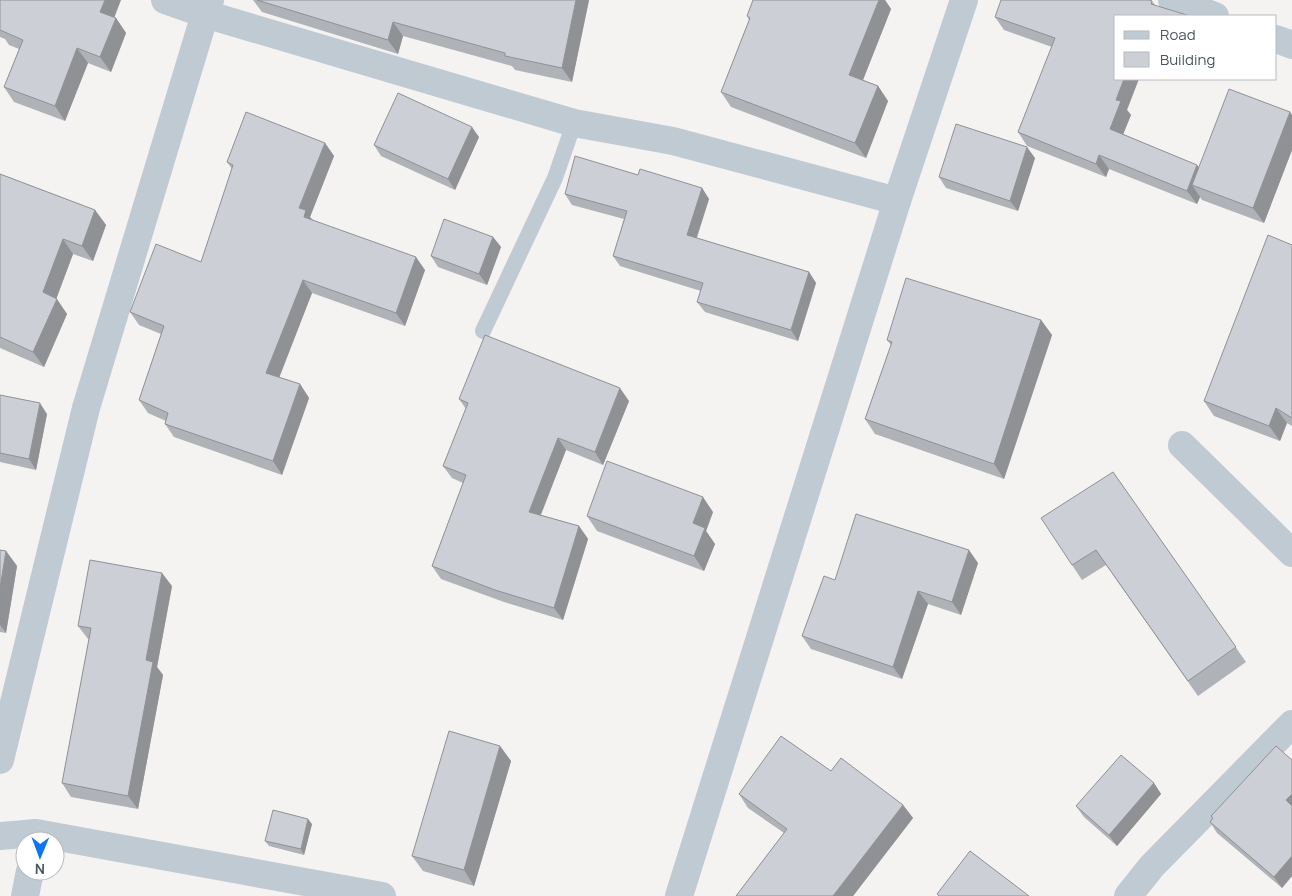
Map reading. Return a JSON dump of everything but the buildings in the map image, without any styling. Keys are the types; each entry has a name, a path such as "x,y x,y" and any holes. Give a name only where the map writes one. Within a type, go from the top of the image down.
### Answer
{"street":[{"path":"165,0 207,7 574,123 673,141 897,201"},
{"path":"679,896 897,201 964,0"},
{"path":"1172,0 1212,15"},
{"path":"0,760 86,408 207,7"},
{"path":"1277,39 1292,45"},
{"path":"1182,445 1292,552"},
{"path":"1128,896 1152,866 1292,724"},
{"path":"0,836 15,836"},
{"path":"65,842 382,896"},
{"path":"26,896 28,881"}],"lane":[{"path":"483,331 555,178 574,123"}]}
